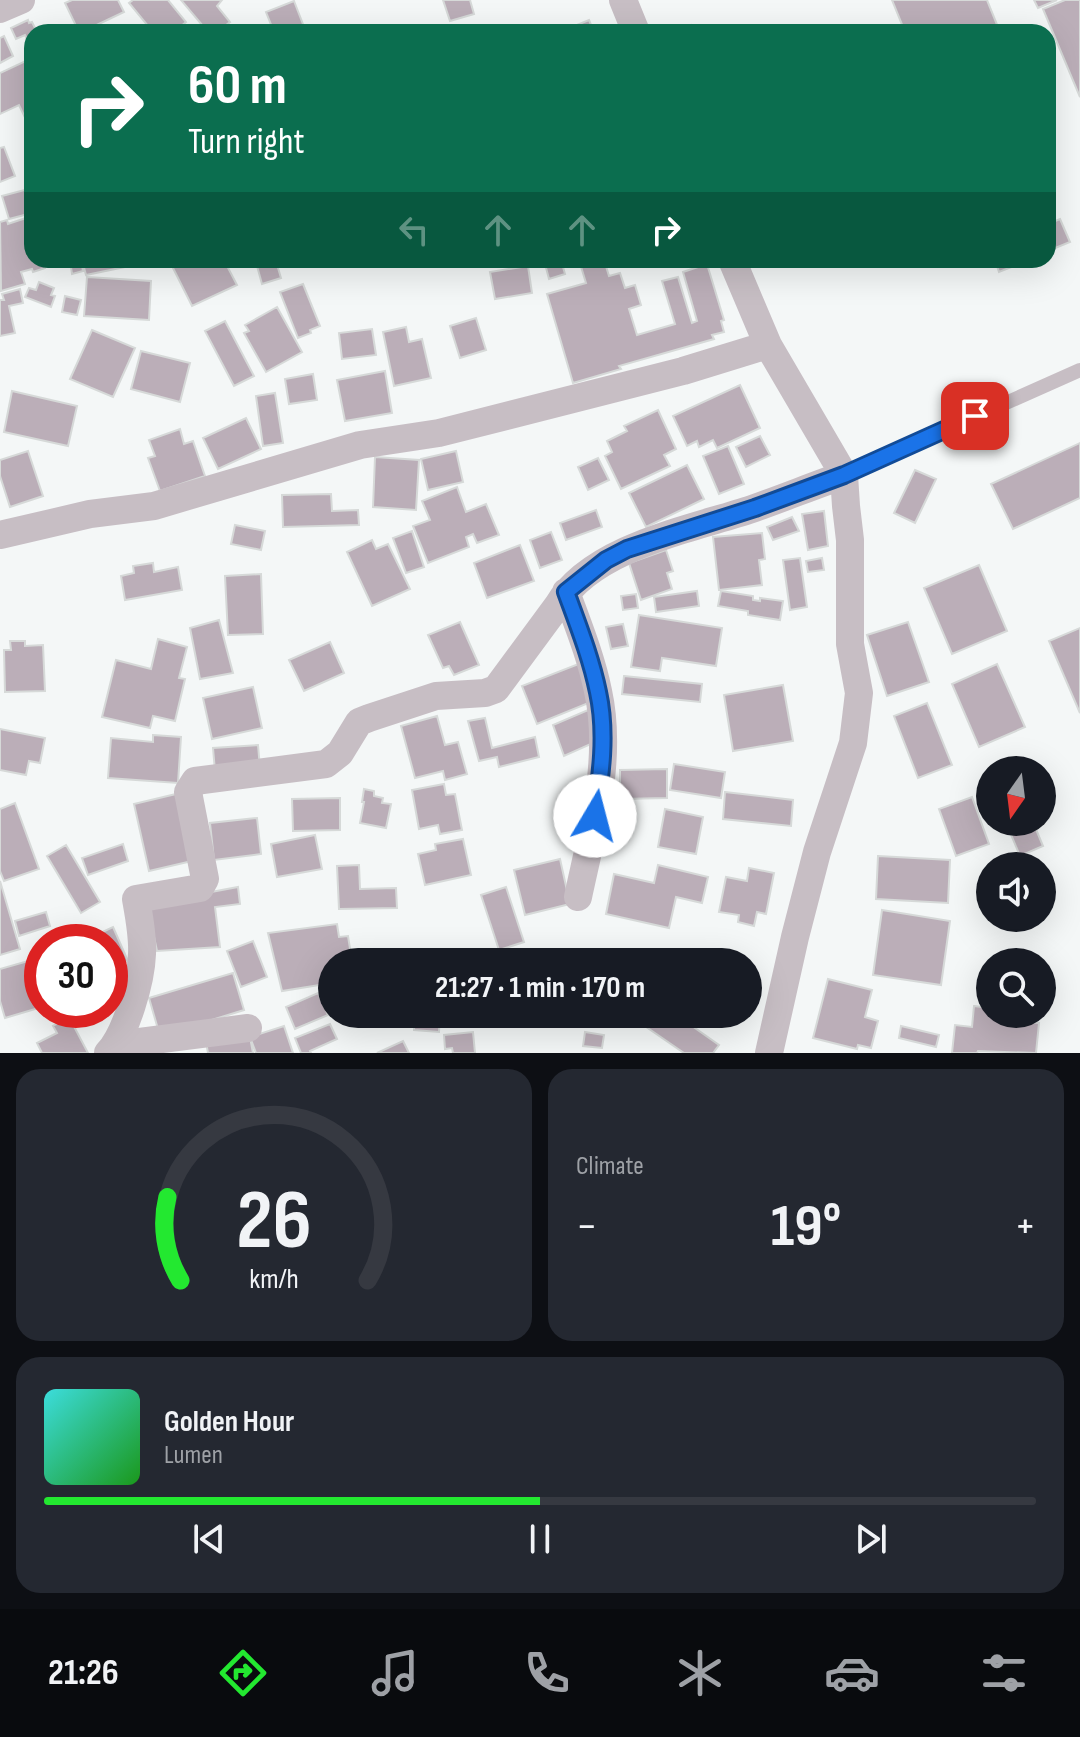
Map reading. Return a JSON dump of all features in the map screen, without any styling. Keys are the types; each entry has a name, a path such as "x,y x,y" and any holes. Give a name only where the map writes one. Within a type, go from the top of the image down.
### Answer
{"street":[{"path":"623,0 633,24"},
{"path":"735,268 768,345 844,475 850,540 850,644 859,693 853,743 817,852 769,1053"},
{"path":"0,535 90,514 154,506 360,445 439,433 683,371 768,345"},
{"path":"112,1049 125,1026 143,952 136,899 200,888 205,879 188,792 195,781 326,764 340,753 359,722 436,696 485,693 496,689 566,592 606,560 627,549 755,508 844,475"},
{"path":"566,592 599,694 603,733 598,801 578,897"},
{"path":"112,1049 248,1028"}],"lane":[{"path":"844,475 1080,370"}],"building":[{"path":"72,0 118,0 124,12 99,24 75,24 65,3"},
{"path":"133,0 168,0 186,22 146,24 129,3"},
{"path":"181,0 222,0 217,6 230,22 201,24"},
{"path":"443,0 470,0 474,14 450,21"},
{"path":"892,0 987,0 997,24 902,24"},
{"path":"1034,0 1057,0 1038,8"},
{"path":"1065,0 1080,0 1080,97 1056,40 1056,24 1049,24 1043,9"},
{"path":"294,1 303,24 271,24 266,12"},
{"path":"28,20 33,24 24,24 24,35 16,39 11,28"},
{"path":"4,36 13,56 0,63 0,38"},
{"path":"24,62 24,115 19,105 0,114 0,73"},
{"path":"4,147 15,176 0,182 0,148"},
{"path":"24,190 24,215 9,219 2,196"},
{"path":"24,219 24,268 45,268 21,272 25,284 1,291 0,222 7,220 8,224"},
{"path":"1060,219 1070,242 1056,248 1056,221"},
{"path":"71,268 82,268 83,271 72,274"},
{"path":"84,268 120,268 86,275"},
{"path":"173,268 228,268 237,285 192,306"},
{"path":"258,268 278,268 281,278 262,284"},
{"path":"528,268 532,293 495,299 490,272"},
{"path":"546,268 563,268 565,274 549,279"},
{"path":"581,268 606,268 609,276 620,273 625,288 635,285 641,305 629,309 637,335 675,324 662,281 678,277 692,323 697,321 683,272 708,268 724,320 721,321 724,332 712,335 714,339 619,366 621,369 573,383 547,294 586,283"},
{"path":"87,277 151,281 149,320 84,316"},
{"path":"39,282 54,288 51,307 25,297 29,288 36,290"},
{"path":"303,284 320,326 298,338 280,292"},
{"path":"20,289 23,303 9,306 15,333 0,336 2,294"},
{"path":"65,296 81,300 77,315 62,312"},
{"path":"277,307 302,352 266,372 244,333 249,331 245,325"},
{"path":"476,318 486,350 460,358 450,326"},
{"path":"225,321 254,376 234,386 205,331"},
{"path":"406,327 409,342 422,339 431,378 394,386 383,332"},
{"path":"372,329 376,355 342,359 339,333"},
{"path":"92,330 135,348 113,397 70,379"},
{"path":"141,351 190,363 180,402 131,389"},
{"path":"385,371 392,413 345,421 337,380"},
{"path":"313,374 317,400 289,404 285,379"},
{"path":"740,385 760,428 717,448 713,440 699,447 697,441 687,446 673,416"},
{"path":"12,391 77,406 68,446 4,432"},
{"path":"275,393 283,443 263,446 256,396"},
{"path":"658,410 676,449 664,455 670,466 621,489 605,456 612,452 607,441 627,431 624,426"},
{"path":"246,418 261,449 218,469 203,438"},
{"path":"180,429 184,444 193,441 205,476 160,491 148,458 155,456 149,440"},
{"path":"760,436 770,455 746,467 736,447"},
{"path":"1080,443 1080,498 1013,529 991,484"},
{"path":"728,446 744,484 719,494 703,456"},
{"path":"28,451 43,496 10,507 0,476 0,460"},
{"path":"456,451 463,482 428,490 421,459"},
{"path":"375,457 419,460 416,510 373,507"},
{"path":"598,458 609,480 588,490 578,467"},
{"path":"687,465 704,499 646,527 629,493"},
{"path":"915,470 936,479 915,523 894,513"},
{"path":"457,487 466,512 486,504 499,535 477,543 473,534 466,537 469,547 428,563 413,526 430,520 422,501"},
{"path":"331,494 332,511 358,510 359,525 283,527 282,495"},
{"path":"596,510 602,527 566,540 560,523"},
{"path":"824,511 828,546 808,550 802,514"},
{"path":"792,517 799,531 773,540 767,527"},
{"path":"235,525 265,531 261,550 231,544"},
{"path":"412,531 424,567 406,573 393,538"},
{"path":"551,532 562,560 540,568 530,540"},
{"path":"762,533 765,559 759,560 762,585 719,590 713,537"},
{"path":"372,540 376,549 388,544 410,589 372,606 347,552"},
{"path":"520,545 534,581 487,598 474,563"},
{"path":"666,550 673,571 667,573 672,589 641,600 629,563"},
{"path":"800,558 807,607 790,610 783,560"},
{"path":"822,558 824,570 808,572 806,561"},
{"path":"153,563 154,572 178,567 182,590 125,600 121,576 134,573 133,566"},
{"path":"979,565 1007,631 952,654 924,588"},
{"path":"261,574 263,634 228,635 225,576"},
{"path":"697,591 699,606 656,612 654,597"},
{"path":"721,591 753,596 753,600 783,601 780,620 718,606"},
{"path":"636,594 638,608 623,610 621,596"},
{"path":"639,615 722,628 716,666 662,658 660,671 631,667"},
{"path":"219,620 233,673 200,679 190,628"},
{"path":"460,622 479,665 454,675 449,666 443,668 428,635"},
{"path":"908,622 929,682 887,696 867,635"},
{"path":"623,624 628,646 611,649 606,627"},
{"path":"1080,628 1080,713 1049,641"},
{"path":"158,639 187,647 179,678 185,679 175,721 153,716 150,728 102,717 116,660 151,669"},
{"path":"10,641 25,641 25,646 43,645 45,691 5,692 4,650 11,650"},
{"path":"330,642 344,673 304,691 289,660"},
{"path":"581,663 596,700 537,724 522,686"},
{"path":"997,664 1025,727 979,747 952,684"},
{"path":"624,676 702,684 700,702 622,694"},
{"path":"783,685 793,741 733,751 724,695"},
{"path":"253,687 262,728 212,739 203,698"},
{"path":"927,703 952,765 918,778 894,716"},
{"path":"588,710 602,739 564,756 553,725"},
{"path":"437,716 445,745 458,742 467,774 445,780 443,771 415,778 401,726"},
{"path":"485,718 492,748 535,737 539,757 499,767 497,757 479,761 468,721"},
{"path":"0,729 45,738 40,763 29,761 26,775 0,770"},
{"path":"153,735 181,737 178,783 108,778 111,738 153,742"},
{"path":"258,745 260,768 215,771 213,748"},
{"path":"674,764 725,772 721,798 670,790"},
{"path":"667,769 667,798 620,799 620,770"},
{"path":"444,784 446,795 455,794 462,830 440,834 438,825 419,829 412,790"},
{"path":"364,789 374,791 374,796 383,798 382,803 391,804 386,828 360,823"},
{"path":"725,792 793,800 791,826 723,819"},
{"path":"176,794 192,861 149,871 134,804"},
{"path":"972,797 976,808 976,836 986,836 989,844 956,856 939,809"},
{"path":"340,798 340,830 293,831 292,799"},
{"path":"15,803 39,869 4,881 0,871 0,809"},
{"path":"665,809 703,817 696,854 658,847"},
{"path":"257,818 261,854 214,860 210,823"},
{"path":"315,835 322,869 277,877 271,844"},
{"path":"1012,836 1039,836 1043,846 1029,852 1018,852"},
{"path":"463,839 471,875 425,885 418,854 436,850 435,844"},
{"path":"123,844 128,861 88,875 82,858"},
{"path":"66,845 100,902 81,913 47,856"},
{"path":"878,856 950,860 948,903 876,899"},
{"path":"560,859 570,904 525,915 514,870"},
{"path":"359,865 360,889 396,888 397,908 339,909 337,866"},
{"path":"658,865 708,877 702,903 676,897 669,928 606,914 614,874 654,883"},
{"path":"749,868 774,873 766,914 757,912 754,926 738,922 739,915 719,912 726,877 747,881"},
{"path":"0,881 20,949 0,955"},
{"path":"238,887 240,904 215,907 220,947 157,951 147,904"},
{"path":"506,887 524,942 498,948 481,895"},
{"path":"882,910 950,921 941,985 873,975"},
{"path":"46,912 49,924 24,924 24,934 19,936 15,921"},
{"path":"337,924 339,937 348,936 350,948 318,948 318,985 282,991 268,933"},
{"path":"253,941 267,977 241,987 227,951"},
{"path":"24,962 24,1012 5,1018 0,1001 0,969"},
{"path":"233,973 244,1010 160,1036 149,998"},
{"path":"828,979 872,990 865,1017 878,1021 871,1048 858,1045 857,1049 813,1038"},
{"path":"318,993 318,1019 295,1029 286,1007"},
{"path":"974,1006 976,1028 1038,1028 1036,1053 952,1053 955,1025 972,1027"},
{"path":"284,1026 293,1053 256,1053 250,1037"},
{"path":"901,1026 939,1035 936,1047 899,1038"},
{"path":"54,1028 75,1028 88,1053 42,1053 37,1043 57,1033"},
{"path":"320,1028 332,1028 337,1039 311,1053 301,1053 295,1038"},
{"path":"414,1028 439,1028 439,1032"},
{"path":"648,1028 695,1028 719,1045 713,1053 684,1053"},
{"path":"473,1032 475,1053 453,1053 452,1048 445,1049 444,1035"},
{"path":"585,1032 604,1035 602,1048 583,1046"},
{"path":"250,1037 253,1053 208,1053 206,1042"},
{"path":"403,1041 409,1053 377,1053"}],"route":[{"path":"595,816 602,771 603,733 599,694 566,592 606,560 627,549 755,508 844,475 975,416"}]}
